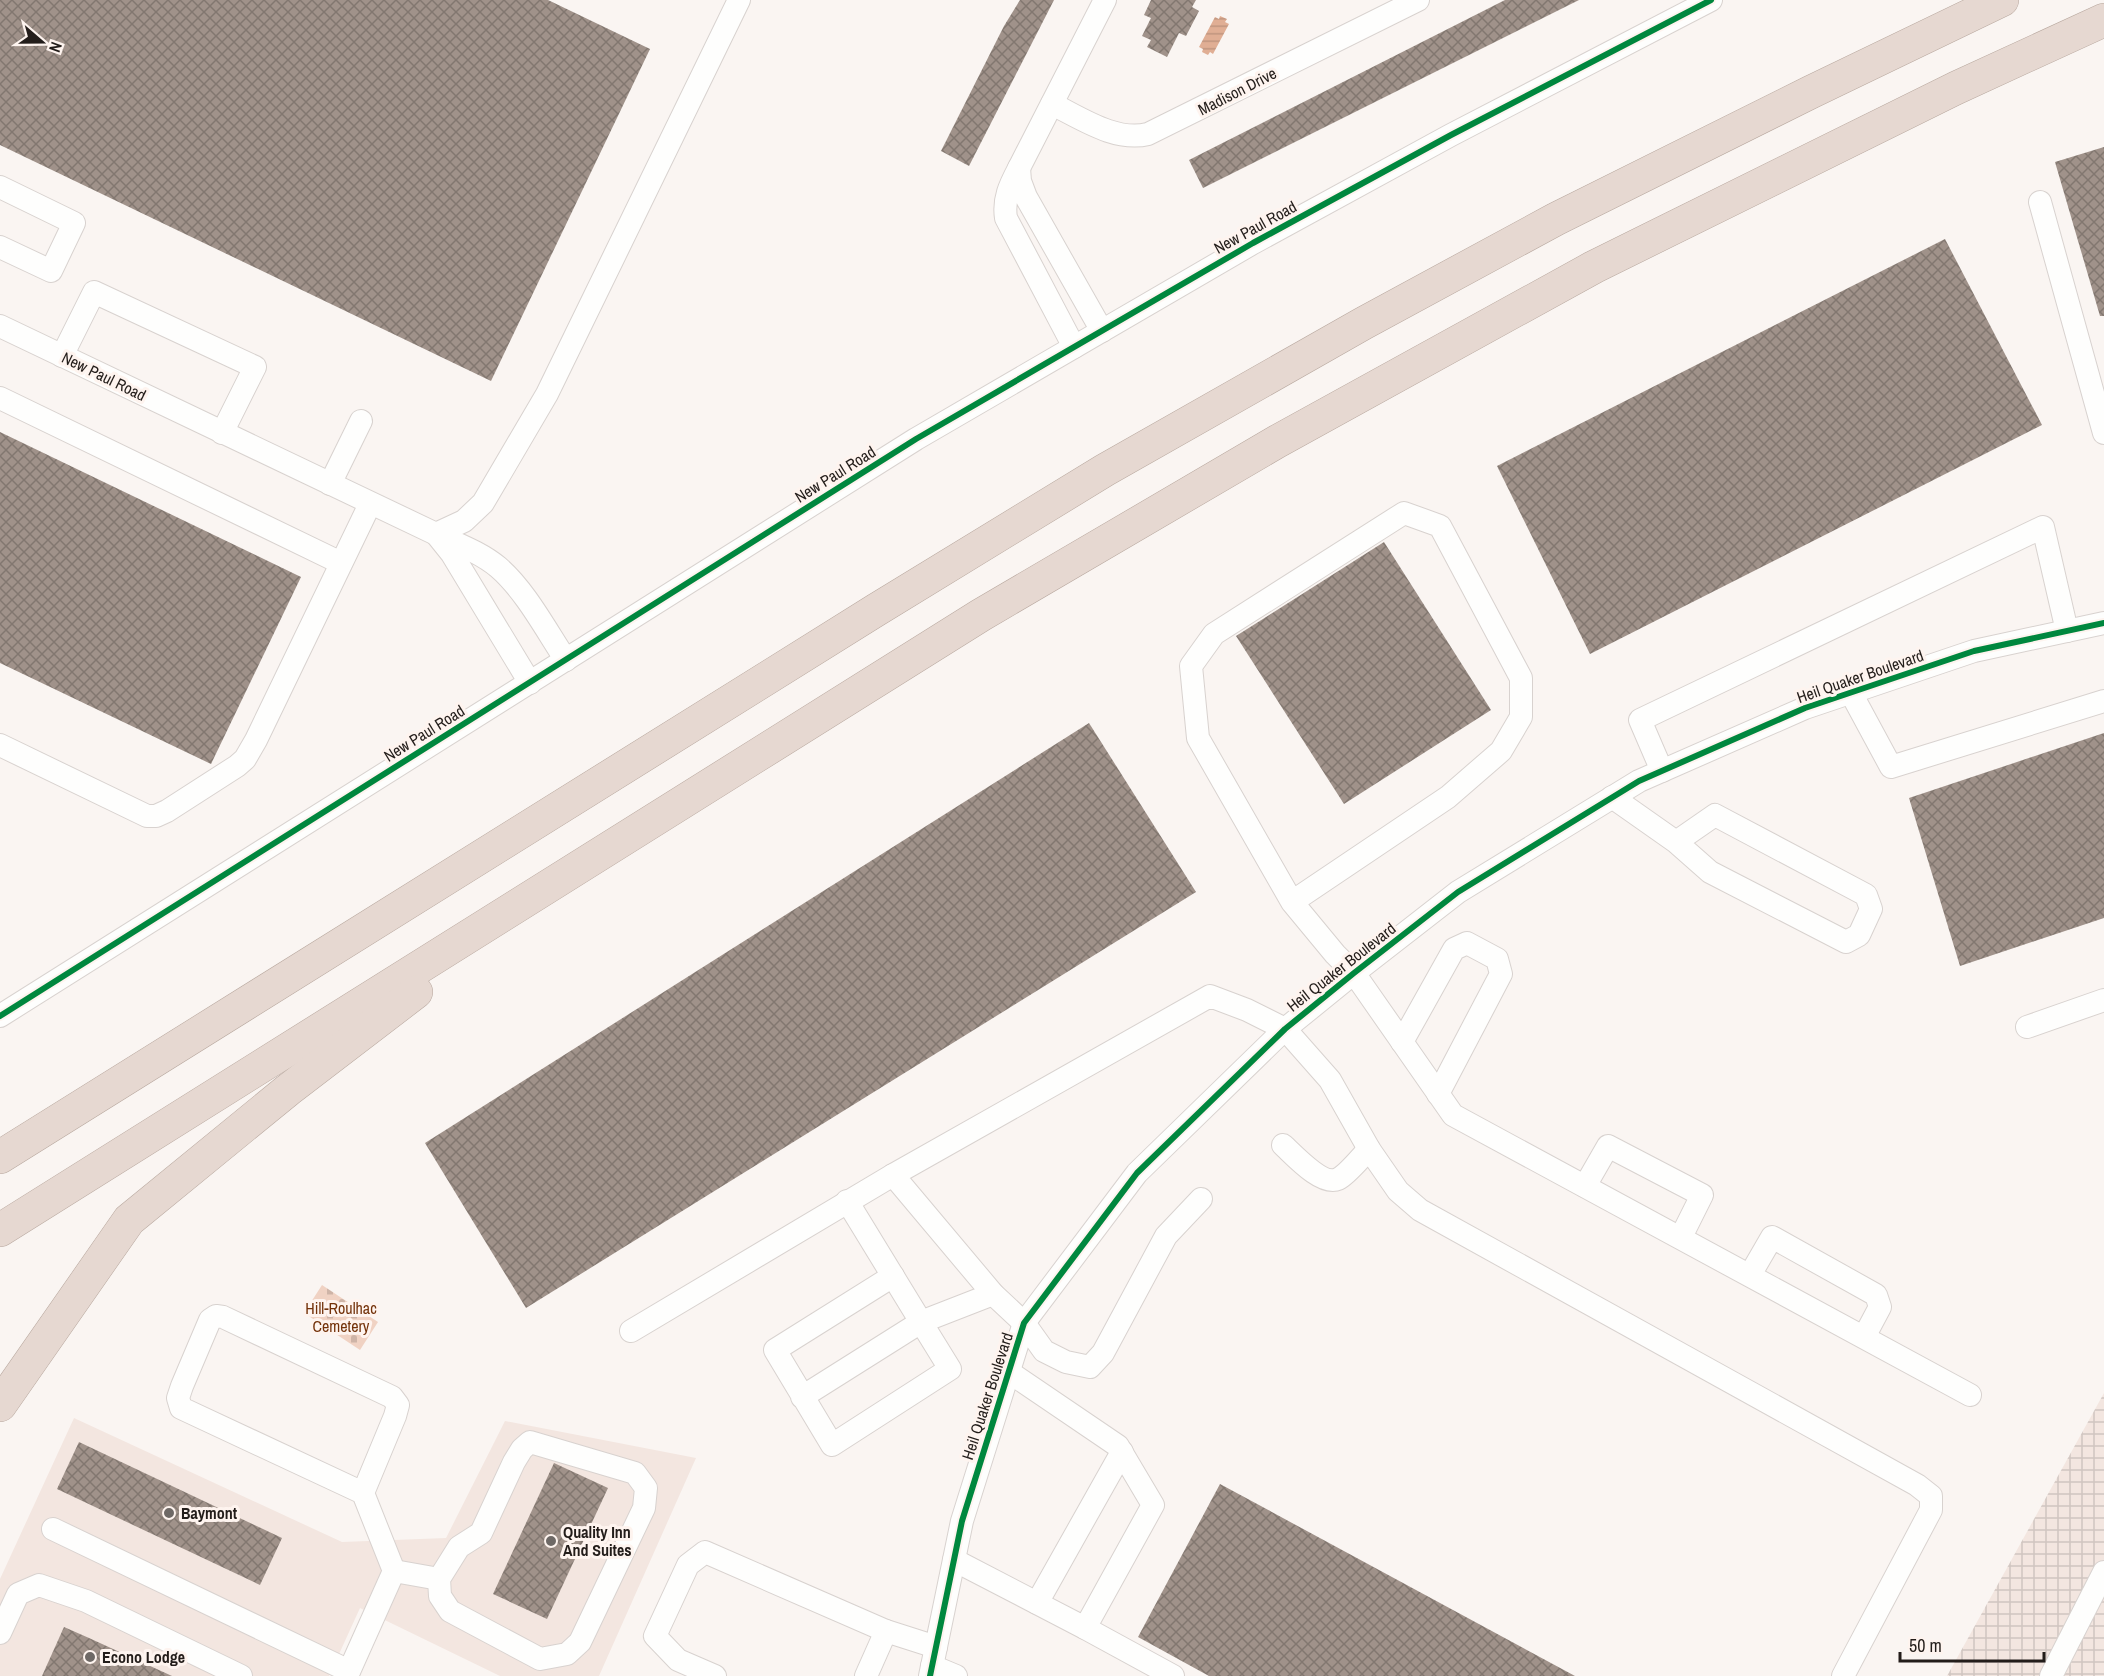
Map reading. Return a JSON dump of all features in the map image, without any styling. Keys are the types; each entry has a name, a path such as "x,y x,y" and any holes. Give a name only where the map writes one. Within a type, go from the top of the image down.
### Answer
{"highway":[{"path":"0,1157 845,629 1105,470 1364,322 1556,219 2002,0"},
{"path":"0,1230 981,615 1288,435 1594,267 1946,93 2104,20"},
{"path":"0,1405 129,1220 288,1090 573,871"}],"street":[{"path":"436,534 464,521 483,503 519,444 547,394 739,0"},
{"path":"1074,347 1006,218 1006,198 1010,184 1105,0"},
{"name":"Madison Drive","path":"1052,104 1112,133 1129,136 1148,134 1418,0"},
{"name":"New Paul Road","path":"0,1016 916,440 1234,254 1374,176 1711,0"},
{"path":"1019,168 1020,181 1026,197 1102,331"},
{"path":"0,187 74,223 51,271 0,247"},
{"path":"2040,202 2104,433"},
{"path":"1034,273 1060,259"},
{"path":"62,356 94,292 255,367 222,433"},
{"name":"New Paul Road","path":"0,326 483,557 504,573 527,602 566,660"},
{"path":"0,398 341,563"},
{"path":"330,484 361,421"},
{"path":"0,746 147,816 156,816 167,811 237,766 250,751 370,504"},
{"path":"1292,902 1448,797 1501,751 1521,717 1521,678 1440,526 1404,513 1214,634 1191,666 1198,738 1292,902 1335,954 1354,973 1453,1115 1970,1395"},
{"path":"1662,771 1640,720 2043,527 2067,631"},
{"name":"New Paul Road","path":"436,534 452,554 530,683"},
{"name":"Heil Quaker Boulevard","path":"933,1663 962,1521 1024,1323 1137,1173 1285,1029 1458,892 1639,781 1806,708 1974,651 2104,623"},
{"path":"1851,693 1891,767 2104,701"},
{"path":"1612,797 1676,842 1710,872 1846,942 1859,935 1871,909 1866,895 1715,815 1676,842"},
{"path":"1402,1042 1454,949 1467,943 1497,959 1501,974 1438,1094"},
{"path":"631,1331 847,1201 1210,996 1247,1010 1285,1029 1330,1080 1369,1149 1398,1191 1420,1210 1917,1485 1931,1496 1931,1510 1844,1676"},
{"path":"2027,1027 2104,1000"},
{"path":"1283,1145 1326,1180 1339,1179 1369,1149"},
{"path":"1585,1186 1608,1146 1702,1195 1681,1237"},
{"path":"893,1175 993,1294 1024,1323 1044,1351 1066,1362 1090,1367 1103,1353 1166,1236 1201,1199"},
{"path":"847,1201 893,1276 950,1370 832,1445 775,1350 893,1276"},
{"path":"1750,1275 1772,1237 1876,1295 1880,1307 1864,1337"},
{"path":"802,1397 921,1322 993,1294"},
{"path":"52,1530 348,1673 394,1571 363,1493 182,1408 178,1398 182,1386 210,1320 216,1316 223,1317 392,1396 398,1405 395,1416 363,1493"},
{"path":"1009,1372 1118,1446 1154,1505 1085,1628"},
{"path":"530,1443 635,1473 646,1488 644,1508 580,1642 567,1654 540,1659 450,1611 440,1596 439,1579 459,1546 481,1533 514,1462 522,1449 530,1443"},
{"path":"1037,1603 1122,1452"},
{"path":"714,1676 678,1660 655,1636 688,1565 705,1552 886,1631 956,1676"},
{"path":"954,1560 1173,1676"},
{"path":"394,1571 439,1579"},
{"path":"2051,1676 2104,1572"},
{"path":"0,1633 18,1594 39,1585 86,1601 241,1676"},
{"path":"866,1676 886,1631"}],"shaded area":[{"path":"1220,16 1227,19 1225,22 1229,24 1213,54 1210,52 1208,55 1199,47 1215,17 1219,19"},
{"path":"2104,1393 2104,1676 1947,1676"},
{"path":"74,1418 342,1542 446,1538 505,1421 696,1458 599,1676 500,1676 360,1608 329,1676 0,1676 0,1579"}],"green space":[{"name":"Hill-Roulhac Cemetery","path":"322,1285 378,1322 360,1350 304,1313"}],"building":[{"path":"0,0 548,0 650,49 491,381 0,145"},
{"path":"1020,0 1054,0 969,166 941,151 1004,26"},
{"path":"1151,0 1196,0 1192,7 1199,11 1186,36 1179,33 1167,57 1147,47 1151,40 1142,36 1151,18 1144,15"},
{"path":"1505,0 1579,0 1203,188 1189,160"},
{"path":"2104,147 2104,316 2100,316 2055,162"},
{"path":"1945,239 2042,425 1590,654 1497,466"},
{"path":"0,432 301,577 211,764 0,663"},
{"path":"1384,542 1491,710 1344,804 1236,636"},
{"path":"1089,723 1196,892 526,1308 425,1143"},
{"path":"2104,733 2104,918 1960,966 1909,798"},
{"name":"Baymont","path":"79,1442 282,1538 260,1585 57,1489"},
{"name":"Quality Inn And Suites","path":"554,1463 608,1488 547,1619 493,1594"},
{"path":"1220,1484 1575,1676 1209,1676 1138,1637"},
{"name":"Econo Lodge","path":"64,1627 89,1638 172,1676 42,1676"}],"cycle path":[{"path":"0,1016 916,439 1253,243 1451,135 1711,0"},
{"path":"930,1676 962,1521 1024,1323 1137,1173 1285,1029 1458,892 1639,781 1805,708 1974,651 2104,623"}],"place":[{"name":"Baymont","path":"169,1513"},
{"name":"Quality Inn And Suites","path":"551,1541"},
{"name":"Econo Lodge","path":"90,1657"}]}
